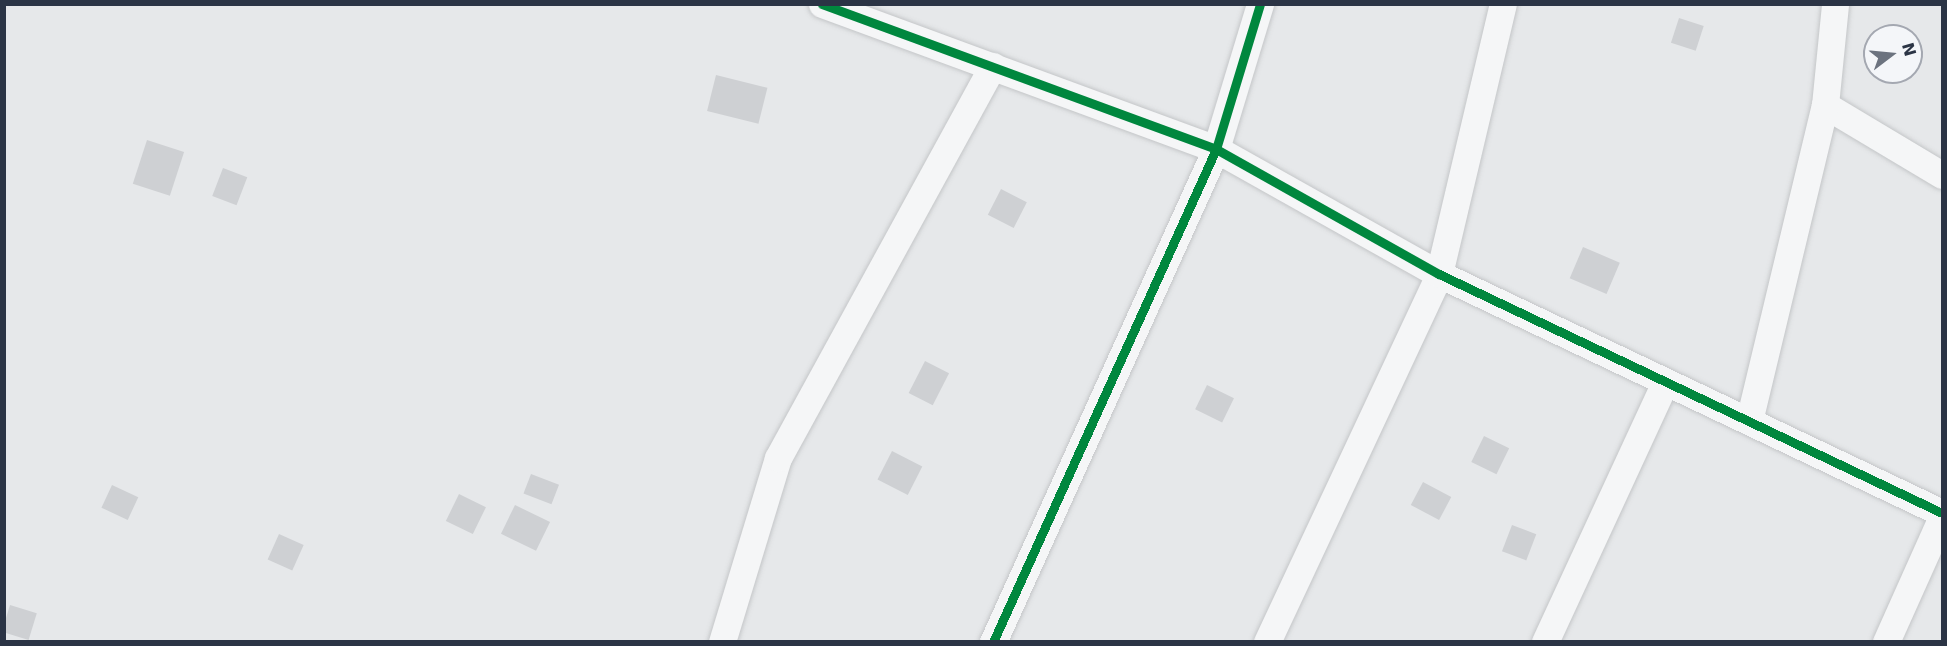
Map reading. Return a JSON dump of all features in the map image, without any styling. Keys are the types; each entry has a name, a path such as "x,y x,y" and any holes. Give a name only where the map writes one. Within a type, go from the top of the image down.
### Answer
{"street":[{"path":"822,4 1216,149 1439,274 1942,515 1886,642"},
{"path":"993,642 1216,149 1260,4"},
{"path":"1267,642 1439,274 1503,4"},
{"path":"1749,422 1825,105 1835,4"},
{"path":"722,642 778,458 993,66"},
{"path":"1825,105 1942,175"},
{"path":"1545,642 1665,382"}],"building":[{"path":"1679,18 1704,26 1696,51 1671,43"},
{"path":"716,75 767,88 758,124 707,111"},
{"path":"147,140 184,152 170,196 133,184"},
{"path":"223,168 247,177 237,205 212,196"},
{"path":"1001,189 1027,202 1014,228 988,215"},
{"path":"1583,247 1620,263 1607,294 1570,278"},
{"path":"925,361 949,373 933,405 909,393"},
{"path":"1207,385 1234,398 1222,422 1195,409"},
{"path":"1484,436 1509,448 1496,474 1471,462"},
{"path":"892,451 922,466 908,495 877,480"},
{"path":"531,474 559,485 551,504 523,494"},
{"path":"1423,482 1451,497 1439,520 1411,505"},
{"path":"112,485 138,497 128,520 101,508"},
{"path":"459,494 486,507 473,534 446,521"},
{"path":"515,505 550,522 536,551 501,534"},
{"path":"1512,525 1536,534 1526,560 1502,551"},
{"path":"279,534 304,545 292,571 268,560"},
{"path":"10,605 37,613 29,640 4,632"}],"cycle path":[{"path":"822,4 1216,149 1439,274 1942,513"},
{"path":"993,642 1216,149 1260,4"}]}
